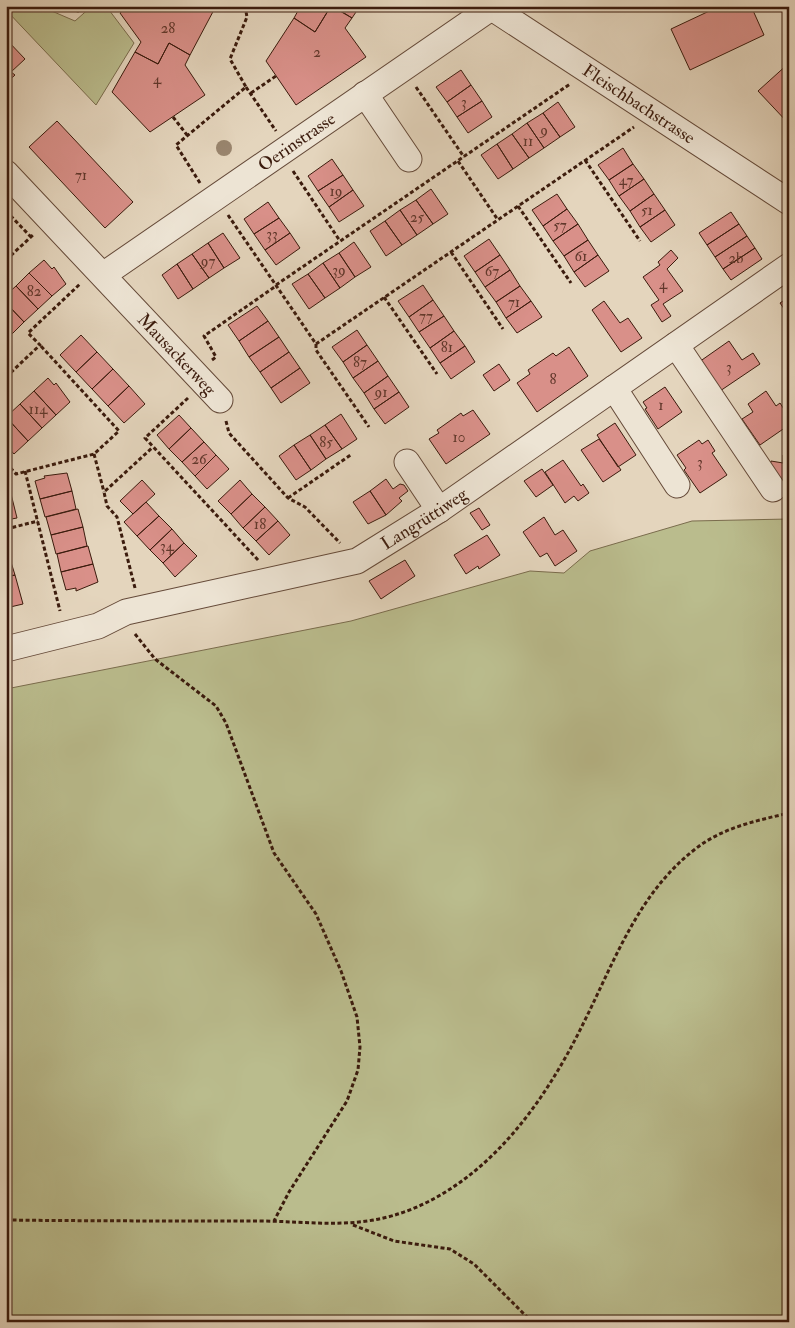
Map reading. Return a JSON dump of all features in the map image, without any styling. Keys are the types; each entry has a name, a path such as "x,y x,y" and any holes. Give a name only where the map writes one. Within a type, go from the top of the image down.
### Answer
{"street":[{"name":"Oerinstrasse","path":"100,272 214,198 490,7"},
{"name":"Fleischbachstrasse","path":"490,7 789,202"},
{"path":"365,94 409,159"},
{"name":"Mausackerweg","path":"6,173 206,385"},
{"name":"Langrüttiweg","path":"6,649 98,626 133,611 357,562 439,510 789,266"},
{"path":"676,345 773,489"},
{"path":"614,388 677,485"},
{"path":"407,462 439,510"}],"path":[{"path":"63,6 78,11 84,6"},
{"path":"245,6 247,17 230,59 340,241"},
{"path":"403,68 464,157"},
{"path":"251,93 276,76"},
{"path":"276,579 145,438 206,385 216,357 204,336 573,83"},
{"path":"246,87 176,145 316,344 316,350 369,427"},
{"path":"173,117 187,135"},
{"path":"316,344 637,125"},
{"path":"585,160 640,241"},
{"path":"458,161 498,220"},
{"path":"518,206 571,283"},
{"path":"6,211 31,237"},
{"path":"6,260 50,219"},
{"path":"451,252 503,329"},
{"path":"6,463 16,474 94,454 119,430 28,333 100,272"},
{"path":"384,297 436,374"},
{"path":"6,377 40,346"},
{"name":"Mausackerweg","path":"206,385 229,433 288,498 306,507 357,562"},
{"path":"104,492 153,447"},
{"path":"94,454 107,506 117,517 137,638 155,659 216,706 226,723 274,852 316,914 341,970 357,1017 360,1047 358,1070 348,1101 288,1192 274,1221"},
{"path":"288,498 352,454"},
{"path":"25,471 66,634"},
{"path":"6,529 38,521"},
{"path":"6,1220 274,1221 352,1224 411,1209 462,1180 495,1152 537,1104 583,1024 638,912 667,873 695,848 739,824 789,813"},
{"path":"352,1224 394,1241 450,1249 474,1264 532,1322"}],"green space":[{"path":"7,6 40,6 75,21 92,6 106,6 134,43 96,105 6,10"},
{"path":"789,519 789,1322 6,1322 6,689 351,621 530,571 564,573 590,551 692,521"}],"building":[{"path":"128,6 216,6 190,55 169,43 158,64 135,52 141,42 120,13"},
{"path":"297,6 331,6 315,32 294,18 299,9"},
{"path":"331,6 352,18 345,28 366,57 296,105 266,61 294,18 315,32"},
{"path":"333,6 360,6 352,18"},
{"path":"720,6 751,6 764,35 690,70 671,29"},
{"path":"6,39 25,59 11,72 15,75 6,83"},
{"path":"169,43 190,55 185,65 205,95 150,132 112,92 135,52 158,64"},
{"path":"789,63 789,124 758,91"},
{"path":"461,70 471,85 447,102 436,87"},
{"path":"471,85 482,101 457,117 447,102"},
{"path":"482,101 492,117 468,133 457,117"},
{"path":"558,102 575,127 560,137 543,113"},
{"path":"543,113 560,137 544,148 527,123"},
{"path":"57,121 133,202 105,228 29,147"},
{"path":"527,123 544,148 529,158 512,134"},
{"path":"512,134 529,158 513,169 497,144"},
{"path":"497,144 513,169 498,179 481,155"},
{"path":"623,148 633,164 609,180 598,165"},
{"path":"332,159 343,175 318,191 308,176"},
{"path":"633,164 644,179 619,196 609,180"},
{"path":"343,175 353,190 329,207 318,191"},
{"path":"644,179 654,194 630,211 619,196"},
{"path":"431,189 448,214 433,224 416,200"},
{"path":"353,190 364,206 339,222 329,207"},
{"path":"557,194 567,209 543,226 532,210"},
{"path":"654,194 665,210 640,227 630,211"},
{"path":"416,200 433,224 417,235 400,210"},
{"path":"268,202 279,218 254,234 244,219"},
{"path":"567,209 578,224 553,241 543,226"},
{"path":"400,210 417,235 402,245 385,221"},
{"path":"665,210 675,225 651,242 640,227"},
{"path":"731,212 739,224 707,245 699,233"},
{"path":"279,218 290,233 265,250 254,234"},
{"path":"385,221 402,245 386,256 370,231"},
{"path":"578,224 588,240 564,256 553,241"},
{"path":"739,224 747,236 715,257 707,245"},
{"path":"223,233 240,258 224,268 208,243"},
{"path":"290,233 300,248 276,265 265,250"},
{"path":"747,236 755,248 723,269 715,257"},
{"path":"489,239 500,255 475,272 464,256"},
{"path":"588,240 598,255 574,272 564,256"},
{"path":"354,242 371,267 355,277 339,253"},
{"path":"208,243 224,268 209,278 192,254"},
{"path":"755,248 762,259 731,280 723,269"},
{"path":"671,250 678,258 667,269 683,291 663,304 671,316 662,322 651,305 659,300 643,277 660,265 658,262"},
{"path":"339,253 355,277 340,288 323,263"},
{"path":"192,254 209,278 193,289 177,264"},
{"path":"500,255 510,270 485,287 475,272"},
{"path":"598,255 609,271 585,287 574,272"},
{"path":"44,260 52,269 54,267 66,284 52,296 29,273"},
{"path":"323,263 340,288 325,298 308,274"},
{"path":"177,264 193,289 178,299 162,275"},
{"path":"510,270 520,286 496,302 485,287"},
{"path":"29,273 52,296 38,309 16,286"},
{"path":"308,274 325,298 309,309 292,284"},
{"path":"423,285 433,300 409,317 398,301"},
{"path":"16,286 38,309 24,322 6,303 6,295"},
{"path":"520,286 531,301 506,318 496,302"},
{"path":"789,297 789,316 780,303"},
{"path":"433,300 444,316 419,332 409,317"},
{"path":"531,301 542,317 517,333 506,318"},
{"path":"604,301 620,323 628,318 642,338 621,352 592,310"},
{"path":"6,303 24,322 10,336 6,331"},
{"path":"257,306 268,321 239,341 228,325"},
{"path":"444,316 454,331 430,348 419,332"},
{"path":"268,321 279,337 249,357 239,341"},
{"path":"357,330 367,345 343,362 332,347"},
{"path":"454,331 465,346 440,363 430,348"},
{"path":"81,335 97,352 76,372 60,355"},
{"path":"279,337 289,352 260,372 249,357"},
{"path":"729,341 742,360 753,353 760,364 720,391 699,362"},
{"path":"367,345 378,361 353,378 343,362"},
{"path":"465,346 475,362 451,379 440,363"},
{"path":"569,347 588,376 537,412 517,383 530,374 528,370 553,353 556,356"},
{"path":"97,352 113,369 92,389 76,372"},
{"path":"289,352 300,368 271,388 260,372"},
{"path":"378,361 388,376 364,393 353,378"},
{"path":"499,364 510,380 494,391 483,375"},
{"path":"300,368 310,383 281,403 271,388"},
{"path":"113,369 129,386 108,406 92,389"},
{"path":"388,376 399,392 374,409 364,393"},
{"path":"48,378 54,385 56,383 70,402 56,415 34,391"},
{"path":"129,386 145,404 124,423 108,406"},
{"path":"665,387 682,412 658,429 645,409 647,408 643,402"},
{"path":"34,391 56,415 42,428 20,404"},
{"path":"766,391 776,406 780,403 789,417 789,425 760,445 742,419 753,412 748,404"},
{"path":"399,392 409,407 385,424 374,409"},
{"path":"20,404 42,428 28,441 6,417"},
{"path":"473,410 490,434 446,464 429,439 439,433 437,430 461,413 463,416"},
{"path":"341,414 357,439 342,449 325,425"},
{"path":"179,415 191,428 169,449 157,435"},
{"path":"6,417 28,441 14,454 6,445"},
{"path":"615,423 636,455 618,467 597,435"},
{"path":"325,425 342,449 326,459 310,435"},
{"path":"191,428 204,442 182,462 169,449"},
{"path":"310,435 326,459 311,470 294,445"},
{"path":"599,439 621,470 603,482 581,450"},
{"path":"699,440 702,444 708,440 715,451 712,453 727,475 700,493 684,470 686,468 677,455"},
{"path":"204,442 216,455 195,476 182,462"},
{"path":"294,445 311,470 296,480 279,456"},
{"path":"789,452 789,465 786,465 784,480 768,477 771,461 783,463 783,455"},
{"path":"216,455 229,469 207,489 195,476"},
{"path":"563,460 581,486 583,484 589,493 578,501 574,496 565,503 545,472"},
{"path":"542,469 553,485 536,497 524,481"},
{"path":"67,473 72,491 40,499 35,481 45,478 44,476"},
{"path":"386,479 393,489 400,484 404,485 408,491 399,498 402,501 386,515 370,491"},
{"path":"142,480 155,494 133,514 120,501"},
{"path":"240,480 252,494 231,514 218,501"},
{"path":"787,480 789,480 789,501 784,500"},
{"path":"9,486 17,518 6,520 6,487"},
{"path":"72,491 76,509 45,517 40,499"},
{"path":"370,491 386,515 368,524 353,502"},
{"path":"252,494 265,507 243,528 231,514"},
{"path":"146,502 159,516 137,536 124,522"},
{"path":"265,507 278,521 256,541 243,528"},
{"path":"479,508 490,525 482,530 470,513"},
{"path":"78,509 83,527 51,535 46,517"},
{"path":"159,516 172,529 150,550 137,536"},
{"path":"544,517 555,535 563,530 577,551 555,566 547,553 540,557 523,532"},
{"path":"278,521 290,535 269,555 256,541"},
{"path":"83,527 87,546 56,554 51,535"},
{"path":"172,529 184,543 163,563 150,550"},
{"path":"487,535 500,555 479,569 478,566 466,574 454,555"},
{"path":"184,543 197,556 175,577 163,563"},
{"path":"6,546 15,575 6,577"},
{"path":"88,546 93,564 61,572 57,554"},
{"path":"405,560 415,576 381,599 369,581"},
{"path":"93,564 98,582 76,591 76,588 66,590 61,572"},
{"path":"15,575 23,604 6,608 6,577"}]}
